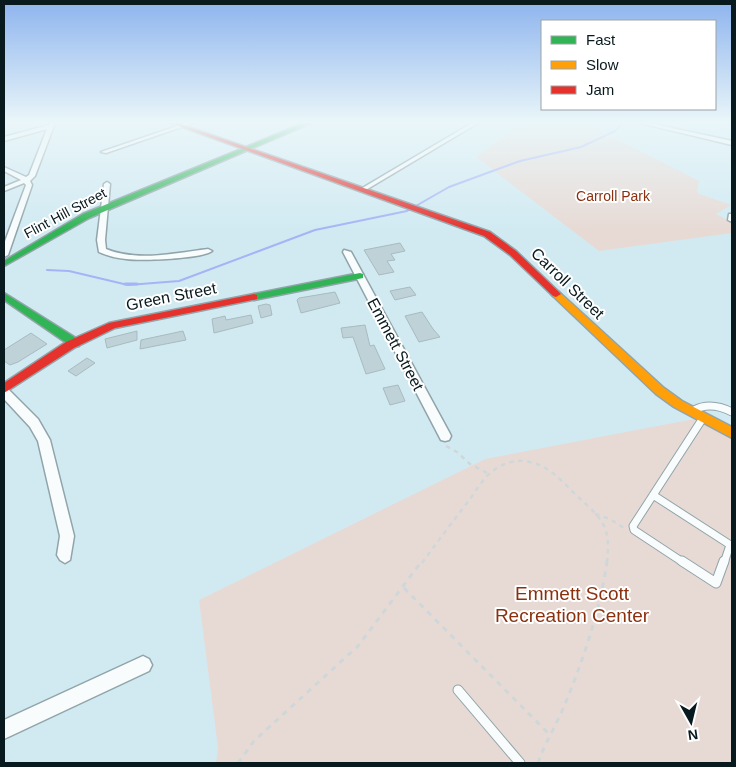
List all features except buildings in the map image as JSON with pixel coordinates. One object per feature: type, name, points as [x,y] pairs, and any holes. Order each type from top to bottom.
[{"type":"street","points":[[4,189],[32,176],[38,159]]},
{"type":"street","name":"Flint Hill Street","points":[[4,264],[74,223],[104,208],[222,159]]},
{"type":"street","name":"Carroll Street","points":[[273,159],[487,234],[503,245],[660,391],[692,412],[732,433]]},
{"type":"street","points":[[362,190],[415,159]]},
{"type":"street","points":[[4,169],[26,180],[29,184],[4,254]]},
{"type":"street","points":[[107,184],[101,247],[108,254],[146,256],[208,251]]},
{"type":"street","name":"Emmett Street","points":[[347,252],[444,439]]},
{"type":"street","name":"Green Street","points":[[4,391],[75,343],[101,329],[122,323],[360,276]]},
{"type":"street","points":[[4,296],[75,343]]},
{"type":"street","points":[[4,391],[34,423],[44,440],[67,536],[65,555]]},
{"type":"street","points":[[4,730],[143,665]]},
{"type":"lane","points":[[692,412],[698,407],[722,406],[732,412]]},
{"type":"lane","points":[[653,495],[731,545],[716,583],[634,530],[633,526],[653,495],[703,418]]},
{"type":"lane","points":[[458,690],[520,763]]},
{"type":"path","points":[[444,439],[446,446],[457,452],[470,464],[490,474]]},
{"type":"path","points":[[238,763],[254,741],[358,646],[490,474],[502,464],[524,460],[536,463],[549,470],[595,514],[607,528],[610,539],[602,589],[579,663],[562,711],[538,763]]},
{"type":"path","points":[[595,514],[610,519],[626,530],[634,530]]},
{"type":"path","points":[[404,587],[413,599],[550,735]]},
{"type":"green space","name":"Carroll Park","points":[[478,159],[655,159],[699,181],[697,193],[731,205],[716,214],[732,223],[732,233],[599,251]]},
{"type":"green space","name":"Emmett Scott Recreation Center","points":[[694,419],[732,439],[732,763],[216,763],[218,748],[199,600],[485,459]]},
{"type":"waterway","points":[[47,270],[69,271],[128,285],[179,281],[315,230],[407,211],[449,187],[530,159]]},
{"type":"waterway","points":[[125,284],[137,284]]},
{"type":"traffic: fast","points":[[4,264],[86,216],[223,159]]},
{"type":"traffic: fast","points":[[254,297],[360,276]]},
{"type":"traffic: fast","points":[[4,296],[75,343]]},
{"type":"traffic: slow","points":[[556,294],[660,391],[678,404],[732,433]]},
{"type":"traffic: jam","points":[[274,159],[487,234],[513,253],[556,294]]},
{"type":"traffic: jam","points":[[4,389],[70,345],[113,325],[254,297]]}]
